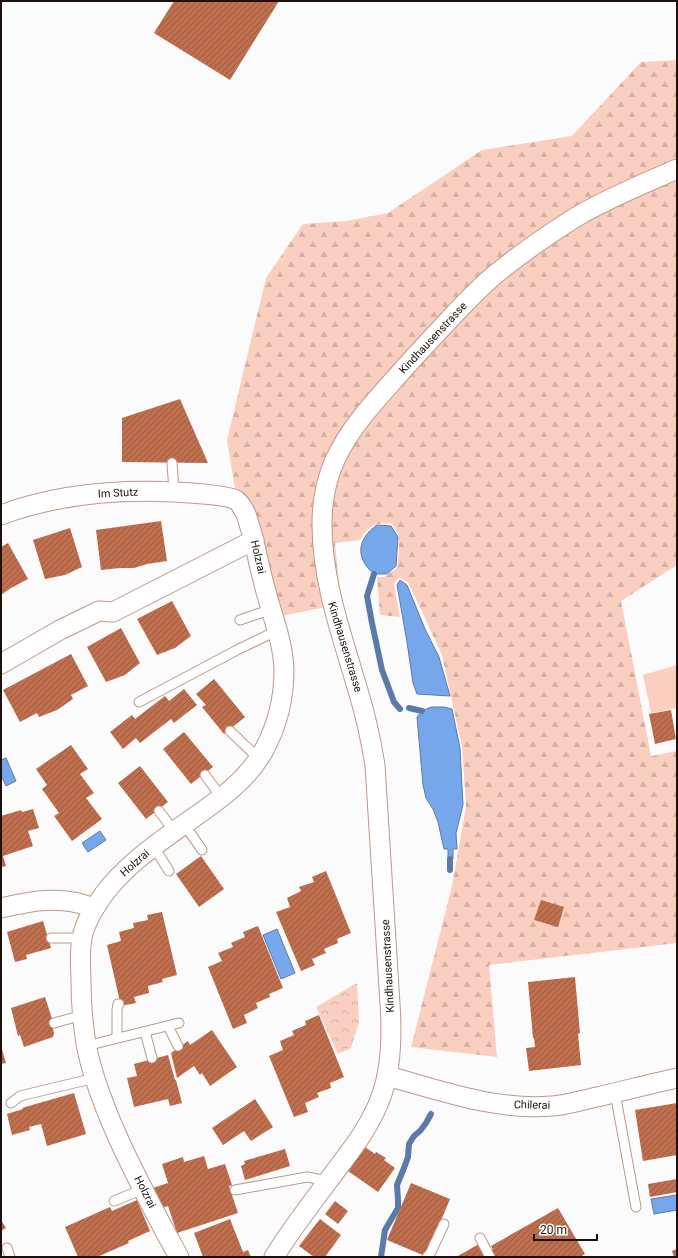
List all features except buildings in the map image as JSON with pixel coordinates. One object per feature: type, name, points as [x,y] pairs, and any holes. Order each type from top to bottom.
[{"type":"street","name":"Kindhausenstrasse","points":[[274,1257],[364,1133],[382,1094],[387,1076],[390,1051],[391,1022],[382,854],[375,766],[365,715],[335,614],[325,570],[322,524],[323,508],[329,476],[343,444],[356,425],[382,393],[465,303],[490,280],[516,258],[577,216],[602,202],[677,169]]},
{"type":"street","name":"Im Stutz","points":[[1,515],[18,509],[66,498],[120,492],[174,492],[227,497],[237,501]]},
{"type":"street","name":"Holzrai","points":[[179,1257],[114,1130],[99,1093],[86,1046],[80,954],[84,928],[94,908],[112,885],[131,865],[179,828],[222,798],[247,773],[263,751],[274,728],[282,698],[284,672],[282,647],[246,514],[237,501]]},
{"type":"street","points":[[1,664],[60,630],[99,611],[113,612],[254,540]]},
{"type":"street","points":[[1,908],[55,900],[74,902],[94,908]]},
{"type":"street","name":"Chilerai","points":[[387,1076],[471,1099],[534,1107],[553,1106],[677,1078]]},
{"type":"lane","points":[[172,463],[174,492]]},
{"type":"lane","points":[[240,620],[272,609]]},
{"type":"lane","points":[[140,702],[237,650],[268,635],[279,633]]},
{"type":"lane","points":[[230,731],[258,758]]},
{"type":"lane","points":[[205,775],[222,798]]},
{"type":"lane","points":[[159,811],[202,850]]},
{"type":"lane","points":[[154,847],[169,871]]},
{"type":"lane","points":[[52,938],[82,938]]},
{"type":"lane","points":[[117,1038],[116,1010],[119,1004]]},
{"type":"lane","points":[[54,1023],[83,1015]]},
{"type":"lane","points":[[86,1046],[179,1023]]},
{"type":"lane","points":[[168,1026],[178,1046]]},
{"type":"lane","points":[[145,1032],[152,1058]]},
{"type":"lane","points":[[11,1103],[20,1096],[95,1078]]},
{"type":"lane","points":[[615,1093],[636,1207]]},
{"type":"lane","points":[[235,1190],[307,1177],[328,1181]]},
{"type":"lane","points":[[114,1201],[143,1189]]},
{"type":"lane","points":[[427,1257],[430,1254],[444,1224]]},
{"type":"lane","points":[[480,1238],[490,1257]]},
{"type":"green space","points":[[677,60],[677,565],[621,601],[651,756],[677,751],[677,943],[489,965],[497,1057],[411,1047],[452,886],[466,806],[462,747],[442,655],[408,582],[399,578],[394,584],[400,617],[380,615],[377,577],[384,577],[397,568],[399,552],[399,535],[391,523],[372,526],[360,540],[335,543],[341,604],[281,616],[237,501],[227,440],[266,278],[303,224],[347,221],[388,213],[482,150],[572,136],[641,62]]},
{"type":"green space","points":[[677,665],[677,708],[651,713],[643,675]]},
{"type":"green space","points":[[357,983],[359,1023],[351,1048],[338,1054],[316,1007]]},
{"type":"water","points":[[377,525],[391,526],[398,537],[396,566],[387,574],[374,574],[368,568],[361,555],[362,542],[365,536]]},
{"type":"water","points":[[400,580],[407,585],[425,629],[439,657],[450,696],[417,694],[413,683],[397,585]]},
{"type":"water","points":[[431,707],[444,707],[452,709],[460,748],[463,805],[456,833],[457,849],[453,849],[453,859],[448,859],[448,849],[444,849],[438,822],[433,809],[426,798],[423,785],[417,717],[422,711]]},
{"type":"water","points":[[6,758],[16,781],[6,786],[1,775],[1,760]]},
{"type":"water","points":[[100,831],[106,840],[88,852],[82,843]]},
{"type":"water","points":[[277,929],[295,973],[281,979],[263,935]]},
{"type":"water","points":[[677,1195],[677,1210],[654,1214],[651,1199]]},
{"type":"waterway","points":[[374,574],[367,596],[372,623],[382,670],[394,702],[400,709]]},
{"type":"waterway","points":[[409,708],[422,711]]},
{"type":"waterway","points":[[450,859],[450,870]]},
{"type":"waterway","points":[[381,1257],[385,1230],[398,1208],[397,1185],[408,1157],[409,1144],[426,1123],[431,1114]]}]
